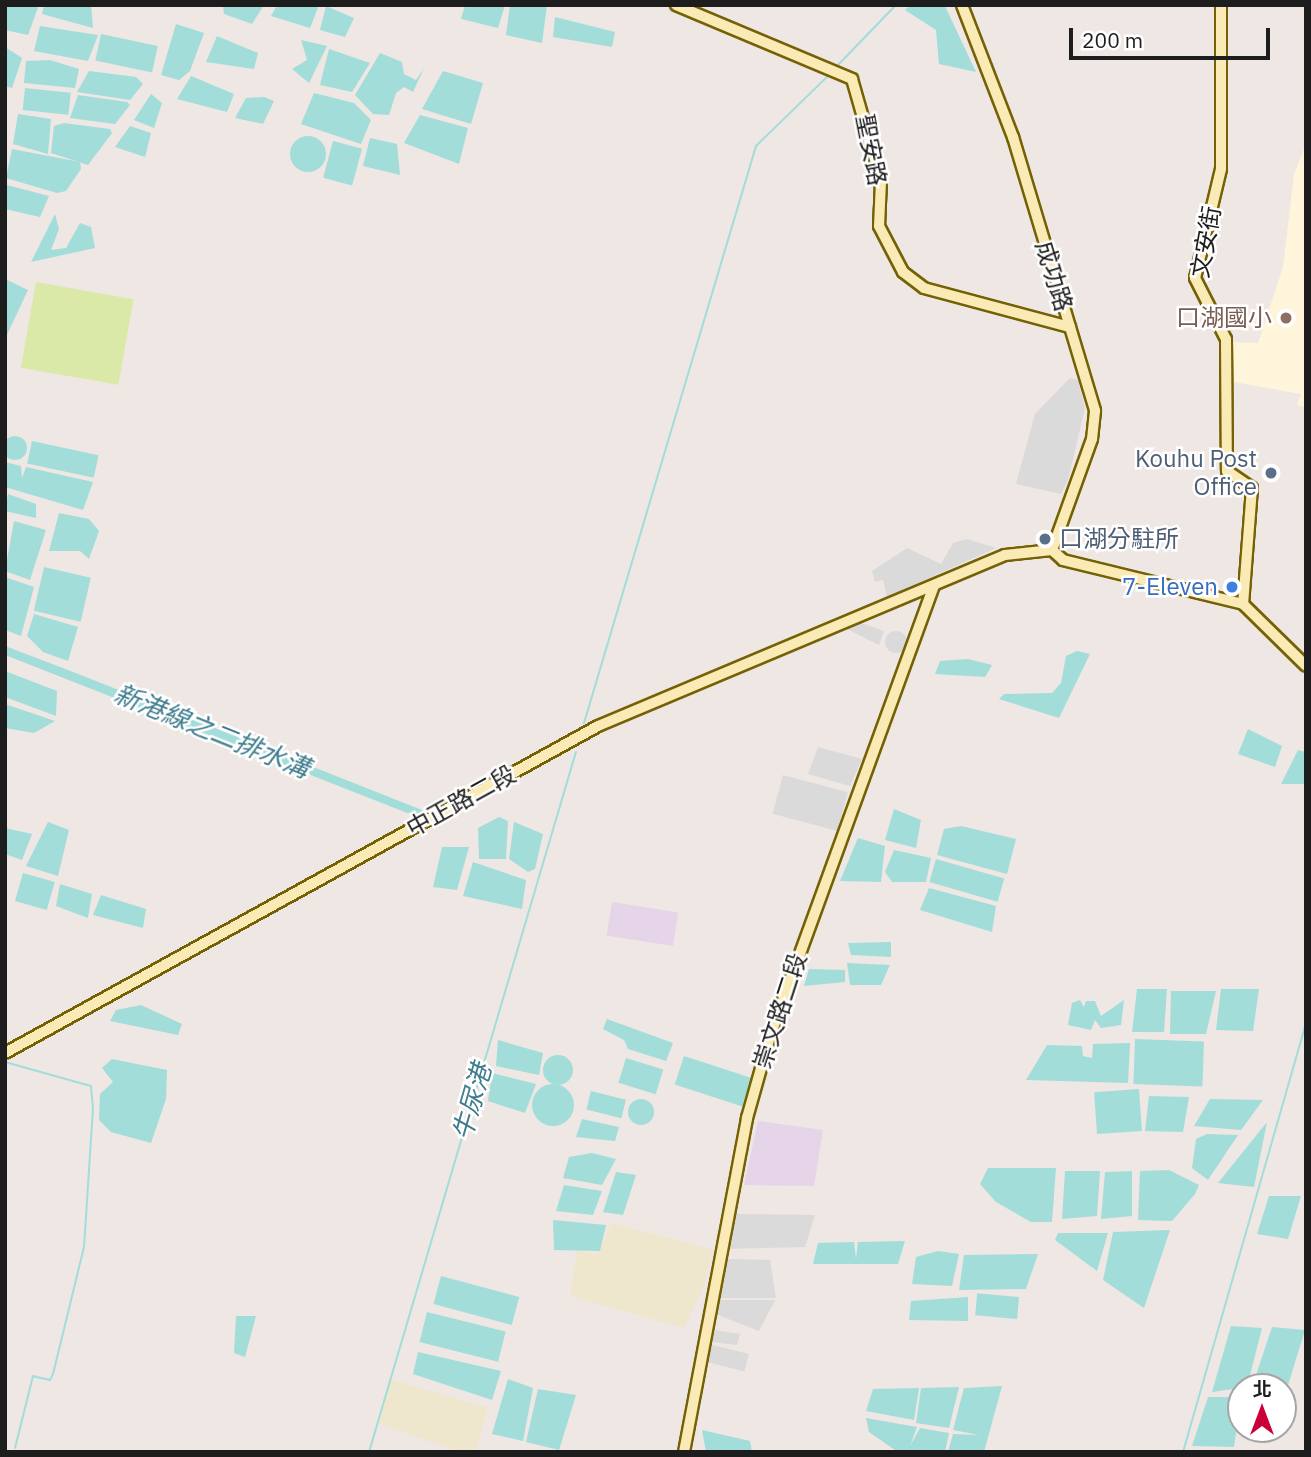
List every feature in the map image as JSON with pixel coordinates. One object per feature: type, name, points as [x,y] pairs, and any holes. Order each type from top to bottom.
[{"type":"street","name":"聖安路","points":[[676,5],[852,79],[881,181],[879,226],[903,272],[924,288],[1070,327]]},
{"type":"street","name":"成功路","points":[[962,5],[1013,137],[1070,327],[1095,422],[1052,550]]},
{"type":"street","name":"文安街","points":[[1222,5],[1221,169],[1195,278],[1226,339],[1227,471],[1252,488],[1252,516],[1243,604]]},
{"type":"street","name":"中正路二段","points":[[5,1053],[598,726],[1005,555],[1052,550]]},
{"type":"street","points":[[1052,550],[1063,560],[1243,604],[1306,666]]},
{"type":"street","name":"崇文路二段","points":[[684,1452],[747,1118],[769,1036],[934,586]]},
{"type":"shaded area","name":"口湖國小","points":[[1306,144],[1306,407],[1297,405],[1301,394],[1234,382],[1231,342],[1258,343],[1283,267],[1294,174]]},
{"type":"shaded area","points":[[1070,378],[1078,380],[1085,408],[1068,480],[1061,494],[1016,484],[1035,414]]},
{"type":"shaded area","points":[[967,539],[996,548],[887,597],[883,580],[875,582],[872,571],[907,548],[941,564],[953,543]]},
{"type":"shaded area","points":[[858,622],[884,631],[879,645],[845,628]]},
{"type":"shaded area","points":[[896,631],[904,634],[907,642],[904,650],[896,653],[888,650],[885,642],[888,634]]},
{"type":"shaded area","points":[[818,747],[862,759],[850,786],[808,774]]},
{"type":"shaded area","points":[[783,775],[848,792],[837,831],[773,814]]},
{"type":"shaded area","points":[[612,902],[678,912],[673,946],[607,936]]},
{"type":"shaded area","points":[[758,1121],[823,1130],[814,1186],[744,1185]]},
{"type":"shaded area","points":[[735,1214],[815,1215],[805,1247],[726,1249]]},
{"type":"shaded area","points":[[611,1223],[713,1249],[705,1284],[684,1328],[570,1296],[577,1250],[597,1255]]},
{"type":"shaded area","points":[[728,1259],[770,1260],[776,1298],[714,1298]]},
{"type":"shaded area","points":[[714,1300],[775,1300],[759,1331],[713,1313]]},
{"type":"shaded area","points":[[715,1330],[740,1334],[737,1345],[711,1342]]},
{"type":"shaded area","points":[[709,1344],[749,1354],[744,1371],[705,1361]]},
{"type":"shaded area","points":[[390,1379],[488,1408],[476,1452],[458,1452],[378,1423]]},
{"type":"green space","points":[[36,282],[133,299],[118,385],[21,368]]},
{"type":"water","points":[[5,5],[39,5],[28,35],[5,30]]},
{"type":"water","points":[[44,5],[91,5],[93,28],[42,14]]},
{"type":"water","points":[[223,5],[264,5],[252,24],[224,14]]},
{"type":"water","points":[[277,5],[319,5],[310,28],[271,16]]},
{"type":"water","points":[[465,5],[505,5],[498,28],[461,19]]},
{"type":"water","points":[[510,5],[547,5],[542,43],[506,35]]},
{"type":"water","points":[[910,5],[945,6],[976,72],[939,64],[936,30],[905,10]]},
{"type":"water","points":[[326,6],[354,18],[345,37],[320,30]]},
{"type":"water","points":[[555,17],[615,32],[612,47],[553,37]]},
{"type":"water","points":[[176,24],[204,33],[190,71],[179,80],[161,75]]},
{"type":"water","points":[[40,26],[98,35],[88,61],[34,51]]},
{"type":"water","points":[[101,34],[158,46],[152,72],[95,60]]},
{"type":"water","points":[[217,36],[258,53],[254,69],[206,62]]},
{"type":"water","points":[[301,40],[327,46],[309,83],[292,69],[307,60]]},
{"type":"water","points":[[5,47],[22,58],[12,88],[5,86]]},
{"type":"water","points":[[329,49],[370,63],[352,92],[320,85]]},
{"type":"water","points":[[380,53],[402,62],[404,74],[416,80],[424,68],[413,92],[404,87],[396,93],[389,115],[373,114],[355,95]]},
{"type":"water","points":[[50,60],[79,69],[75,88],[24,83],[26,61]]},
{"type":"water","points":[[89,71],[136,77],[143,84],[130,100],[77,92]]},
{"type":"water","points":[[443,71],[483,83],[471,124],[422,109]]},
{"type":"water","points":[[191,76],[234,94],[227,112],[177,99]]},
{"type":"water","points":[[25,88],[71,93],[68,115],[23,110]]},
{"type":"water","points":[[314,93],[354,103],[371,120],[361,144],[301,124]]},
{"type":"water","points":[[151,94],[162,103],[154,128],[134,120]]},
{"type":"water","points":[[78,95],[127,102],[130,105],[115,124],[70,118]]},
{"type":"water","points":[[264,97],[274,101],[263,124],[235,118],[246,98]]},
{"type":"water","points":[[18,114],[51,119],[48,154],[13,144]]},
{"type":"water","points":[[420,115],[468,128],[459,164],[404,143]]},
{"type":"water","points":[[64,123],[110,129],[112,133],[88,165],[51,153],[54,126]]},
{"type":"water","points":[[130,126],[151,133],[145,157],[115,147]]},
{"type":"water","points":[[308,136],[321,141],[326,154],[321,167],[308,172],[295,167],[290,154],[295,141]]},
{"type":"water","points":[[370,138],[397,144],[400,175],[363,166]]},
{"type":"water","points":[[333,141],[362,149],[352,185],[323,178]]},
{"type":"water","points":[[12,149],[80,162],[81,169],[66,191],[57,193],[6,178]]},
{"type":"water","points":[[7,185],[49,196],[40,217],[5,209]]},
{"type":"water","points":[[55,214],[59,229],[51,250],[66,248],[80,223],[91,227],[95,248],[31,262]]},
{"type":"water","points":[[5,279],[28,290],[5,339]]},
{"type":"water","points":[[15,436],[24,439],[27,448],[24,457],[15,460],[6,457],[3,448],[6,439]]},
{"type":"water","points":[[32,441],[99,455],[94,478],[27,463]]},
{"type":"water","points":[[5,462],[21,466],[22,478],[26,467],[93,482],[83,510],[5,487]]},
{"type":"water","points":[[8,494],[36,504],[36,518],[5,511]]},
{"type":"water","points":[[59,513],[89,519],[99,531],[89,559],[80,551],[49,551]]},
{"type":"water","points":[[14,521],[46,530],[30,580],[5,571]]},
{"type":"water","points":[[44,567],[91,578],[81,622],[34,611]]},
{"type":"water","points":[[5,577],[34,587],[21,636],[5,630]]},
{"type":"water","points":[[34,614],[78,627],[68,661],[43,652],[27,636]]},
{"type":"water","name":"新港線之二排水溝","points":[[5,646],[427,812],[415,816],[5,655]]},
{"type":"water","points":[[1077,651],[1090,654],[1059,718],[999,699],[1004,694],[1052,693],[1061,683],[1066,656]]},
{"type":"water","points":[[968,659],[992,665],[985,677],[935,674],[940,661]]},
{"type":"water","points":[[5,671],[57,691],[56,716],[5,697]]},
{"type":"water","points":[[5,704],[55,721],[34,733],[5,728]]},
{"type":"water","points":[[1248,729],[1282,746],[1275,767],[1238,754]]},
{"type":"water","points":[[1298,750],[1306,752],[1306,784],[1281,784]]},
{"type":"water","points":[[894,809],[921,820],[916,848],[885,840]]},
{"type":"water","points":[[499,817],[508,821],[506,859],[479,859],[478,828]]},
{"type":"water","points":[[48,822],[69,830],[58,876],[26,866]]},
{"type":"water","points":[[514,822],[543,834],[535,869],[528,872],[509,859]]},
{"type":"water","points":[[961,826],[1016,839],[1007,874],[937,855],[944,829]]},
{"type":"water","points":[[5,828],[32,834],[22,860],[5,854]]},
{"type":"water","points":[[858,838],[885,846],[881,882],[840,881]]},
{"type":"water","points":[[442,847],[469,847],[457,890],[433,887]]},
{"type":"water","points":[[894,850],[931,858],[926,882],[892,882],[885,872]]},
{"type":"water","points":[[936,859],[1004,879],[998,902],[929,882]]},
{"type":"water","points":[[473,862],[526,880],[522,909],[463,896]]},
{"type":"water","points":[[23,873],[55,882],[47,910],[15,901]]},
{"type":"water","points":[[60,884],[92,894],[88,918],[56,906]]},
{"type":"water","points":[[929,888],[996,906],[992,932],[920,910]]},
{"type":"water","points":[[101,895],[146,909],[143,928],[93,915]]},
{"type":"water","points":[[891,942],[891,957],[851,955],[848,943]]},
{"type":"water","points":[[847,963],[890,965],[881,985],[850,985]]},
{"type":"water","points":[[809,969],[845,970],[845,982],[804,986]]},
{"type":"water","points":[[1137,989],[1167,989],[1164,1032],[1132,1032]]},
{"type":"water","points":[[1221,989],[1259,989],[1253,1031],[1216,1030]]},
{"type":"water","points":[[1171,991],[1216,991],[1206,1034],[1170,1034]]},
{"type":"water","points":[[1080,1000],[1084,1007],[1086,1001],[1095,1001],[1101,1016],[1124,1000],[1121,1025],[1101,1028],[1095,1020],[1091,1030],[1068,1025],[1072,1003]]},
{"type":"water","points":[[141,1005],[182,1024],[178,1035],[110,1021],[116,1010]]},
{"type":"water","points":[[607,1019],[673,1043],[666,1061],[628,1049],[624,1040],[603,1029]]},
{"type":"water","points":[[1135,1039],[1204,1041],[1202,1086],[1133,1084]]},
{"type":"water","points":[[498,1040],[543,1053],[539,1075],[496,1066]]},
{"type":"water","points":[[1130,1043],[1128,1083],[1026,1080],[1047,1045],[1082,1046],[1083,1056],[1092,1058],[1093,1044]]},
{"type":"water","points":[[558,1055],[564,1056],[572,1064],[572,1076],[564,1084],[558,1085],[552,1084],[544,1076],[543,1070],[544,1064],[552,1056]]},
{"type":"water","points":[[684,1056],[752,1078],[742,1106],[675,1085]]},
{"type":"water","points":[[626,1058],[663,1069],[656,1094],[618,1083]]},
{"type":"water","points":[[112,1059],[167,1070],[166,1099],[151,1143],[111,1132],[99,1120],[100,1094],[113,1082],[102,1068]]},
{"type":"water","points":[[492,1073],[536,1084],[525,1113],[488,1101]]},
{"type":"water","points":[[553,1084],[568,1090],[574,1105],[568,1120],[553,1126],[538,1120],[532,1105],[538,1090]]},
{"type":"water","points":[[1139,1089],[1142,1131],[1097,1134],[1094,1092]]},
{"type":"water","points":[[591,1091],[626,1100],[621,1118],[586,1109]]},
{"type":"water","points":[[1149,1096],[1189,1097],[1183,1132],[1145,1131]]},
{"type":"water","points":[[641,1099],[650,1103],[654,1112],[650,1121],[641,1125],[632,1121],[628,1112],[632,1103]]},
{"type":"water","points":[[1210,1099],[1263,1100],[1241,1130],[1194,1126]]},
{"type":"water","points":[[582,1119],[619,1127],[615,1141],[576,1137]]},
{"type":"water","points":[[1267,1122],[1254,1187],[1218,1183]]},
{"type":"water","points":[[1207,1134],[1238,1135],[1208,1180],[1192,1168],[1196,1139]]},
{"type":"water","points":[[592,1153],[616,1159],[602,1185],[563,1178],[569,1157]]},
{"type":"water","points":[[988,1168],[1056,1168],[1052,1222],[1031,1222],[996,1202],[980,1184]]},
{"type":"water","points":[[1169,1170],[1199,1185],[1195,1194],[1172,1221],[1138,1220],[1140,1171]]},
{"type":"water","points":[[1065,1171],[1100,1171],[1097,1216],[1062,1219]]},
{"type":"water","points":[[1132,1171],[1132,1216],[1101,1219],[1105,1172]]},
{"type":"water","points":[[616,1172],[636,1175],[623,1215],[603,1212]]},
{"type":"water","points":[[564,1185],[602,1191],[593,1215],[556,1211]]},
{"type":"water","points":[[1269,1196],[1301,1196],[1288,1239],[1257,1234]]},
{"type":"water","points":[[553,1220],[606,1225],[600,1251],[554,1250]]},
{"type":"water","points":[[1170,1230],[1144,1308],[1103,1280],[1113,1232]]},
{"type":"water","points":[[1058,1233],[1108,1233],[1097,1271],[1055,1240]]},
{"type":"water","points":[[905,1241],[898,1264],[813,1264],[818,1243],[854,1242],[856,1259],[858,1242]]},
{"type":"water","points":[[938,1251],[959,1254],[952,1286],[912,1284],[916,1257]]},
{"type":"water","points":[[1038,1254],[1026,1289],[959,1290],[964,1255]]},
{"type":"water","points":[[441,1276],[519,1297],[512,1325],[433,1304]]},
{"type":"water","points":[[977,1293],[1019,1297],[1017,1319],[975,1315]]},
{"type":"water","points":[[968,1297],[968,1321],[909,1320],[911,1301]]},
{"type":"water","points":[[427,1312],[506,1332],[498,1362],[420,1342]]},
{"type":"water","points":[[236,1316],[256,1316],[245,1357],[234,1353]]},
{"type":"water","points":[[1231,1326],[1262,1328],[1251,1373],[1227,1373],[1227,1390],[1212,1392]]},
{"type":"water","points":[[1272,1327],[1305,1330],[1292,1373],[1257,1373]]},
{"type":"water","points":[[418,1352],[501,1371],[492,1400],[413,1374]]},
{"type":"water","points":[[508,1379],[533,1388],[523,1441],[492,1434]]},
{"type":"water","points":[[1002,1386],[984,1452],[948,1452],[953,1434],[979,1435],[953,1430],[964,1388]]},
{"type":"water","points":[[959,1387],[949,1428],[916,1423],[921,1388]]},
{"type":"water","points":[[919,1388],[914,1420],[866,1411],[873,1389]]},
{"type":"water","points":[[538,1389],[576,1395],[559,1450],[526,1442]]},
{"type":"water","points":[[1208,1397],[1227,1397],[1227,1443],[1235,1443],[1234,1447],[1192,1446]]},
{"type":"water","points":[[866,1418],[917,1427],[910,1446],[920,1428],[949,1433],[945,1452],[898,1452],[869,1432]]},
{"type":"water","points":[[702,1430],[750,1441],[752,1452],[706,1452]]},
{"type":"waterway","points":[[838,65],[896,5]]},
{"type":"waterway","points":[[584,723],[756,146],[829,75]]},
{"type":"waterway","name":"牛尿港","points":[[369,1452],[576,752]]},
{"type":"waterway","points":[[1183,1452],[1306,1023]]},
{"type":"waterway","points":[[5,1062],[91,1086],[93,1108],[84,1247],[53,1374],[50,1380],[33,1376],[15,1448]]},
{"type":"place","name":"口湖國小","points":[[1286,318]]},
{"type":"place","name":"Kouhu Post Office","points":[[1271,473]]},
{"type":"place","name":"口湖分駐所","points":[[1045,539]]},
{"type":"place","name":"7-Eleven","points":[[1232,587]]}]
